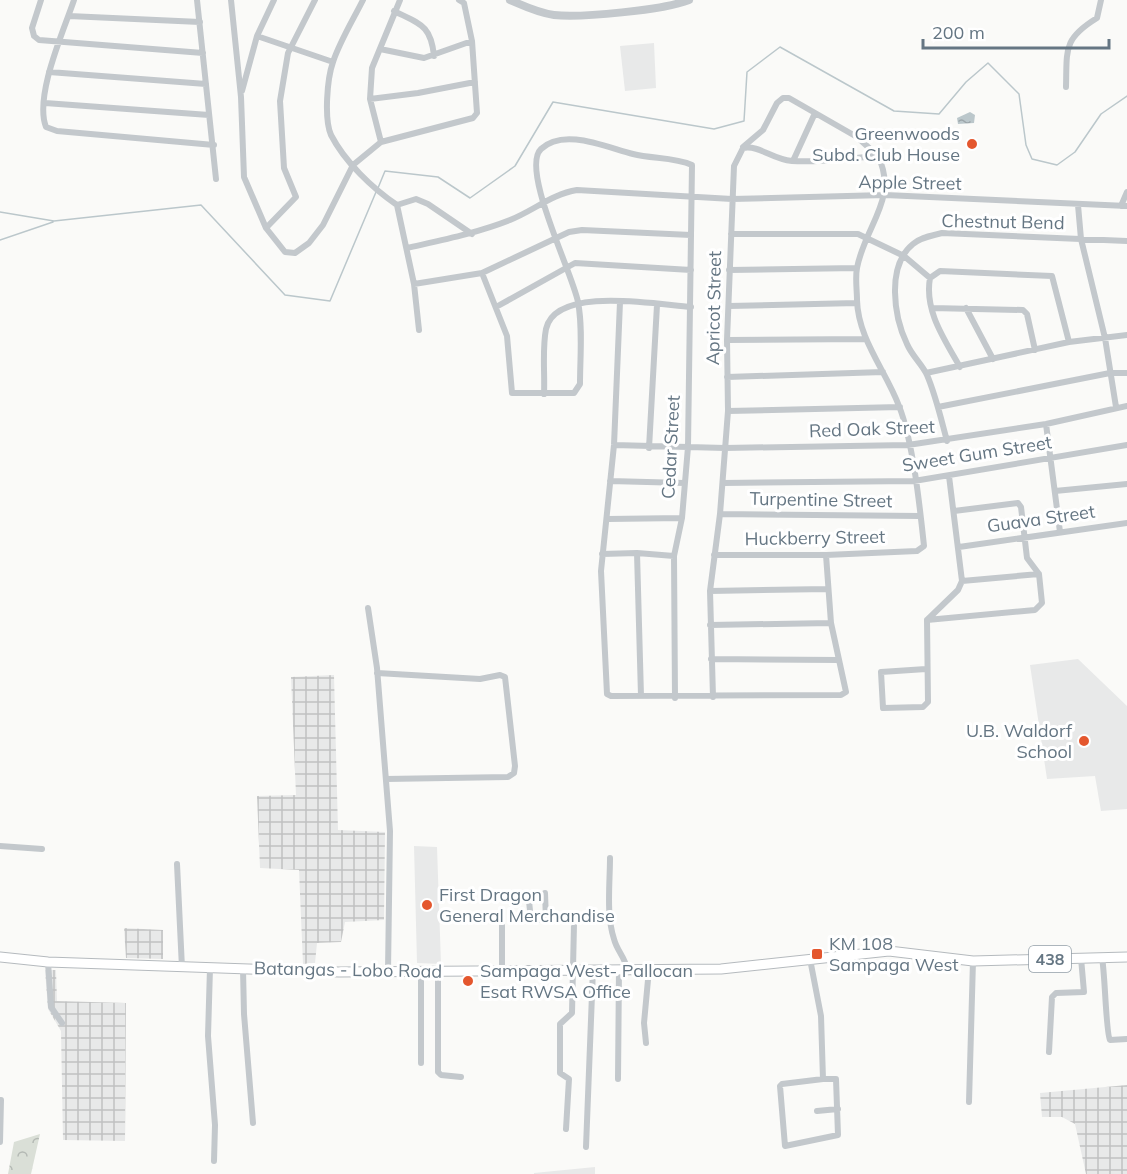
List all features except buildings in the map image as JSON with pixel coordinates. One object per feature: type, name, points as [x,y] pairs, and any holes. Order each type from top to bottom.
[{"type":"main road","name":"Batangas - Lobo Road","points":[[0,957],[48,962],[182,968],[421,972],[721,969],[889,951],[974,961],[1127,957]]},
{"type":"street","points":[[41,0],[32,34],[39,40],[57,44],[203,53]]},
{"type":"street","points":[[74,0],[49,72],[44,123],[50,129],[213,145]]},
{"type":"street","points":[[197,0],[216,179]]},
{"type":"street","points":[[231,0],[241,97],[244,177],[266,228],[285,252],[295,253],[309,243],[323,225],[352,165],[381,142],[473,118],[477,113],[472,41],[464,3],[459,0]]},
{"type":"street","points":[[241,97],[257,36],[274,0]]},
{"type":"street","points":[[266,228],[296,197],[284,168],[280,134],[280,101],[286,58],[315,0]]},
{"type":"street","points":[[363,0],[333,62],[327,90],[330,133],[352,165],[383,196],[397,205],[414,284],[419,330]]},
{"type":"street","points":[[381,142],[370,99],[372,68],[400,0]]},
{"type":"street","points":[[510,0],[552,15],[574,16],[662,7],[689,0]]},
{"type":"street","points":[[1066,87],[1070,41],[1076,32],[1097,18],[1101,0]]},
{"type":"street","points":[[394,11],[422,25],[432,37],[434,56]]},
{"type":"street","points":[[69,16],[200,22]]},
{"type":"street","points":[[257,36],[333,62]]},
{"type":"street","points":[[380,49],[411,56],[434,56],[472,41]]},
{"type":"street","points":[[49,72],[207,84]]},
{"type":"street","points":[[370,99],[475,82]]},
{"type":"street","points":[[742,148],[763,130],[777,103],[783,98],[789,98],[857,137],[878,156],[886,180],[885,195],[866,238],[857,268],[857,303],[866,339],[900,407],[920,516]]},
{"type":"street","points":[[45,103],[209,115]]},
{"type":"street","points":[[793,161],[815,113]]},
{"type":"street","name":"Cedar Street","points":[[544,203],[537,177],[537,157],[541,150],[552,143],[570,140],[595,141],[631,153],[692,165],[688,447],[682,518],[674,556],[675,698]]},
{"type":"street","points":[[742,148],[752,147],[773,158],[793,161],[878,156]]},
{"type":"street","name":"Apricot Street","points":[[713,698],[710,591],[720,514],[728,411],[727,340],[734,166],[742,148]]},
{"type":"street","name":"Apple Street","points":[[407,248],[472,234],[512,219],[555,196],[577,190],[732,199],[885,195],[1124,206]]},
{"type":"street","points":[[1124,206],[1127,192]]},
{"type":"street","points":[[397,205],[416,199],[428,204],[472,234]]},
{"type":"street","points":[[482,273],[507,336],[510,390],[516,395],[574,393],[580,384],[578,302],[544,203]]},
{"type":"street","points":[[1078,205],[1082,239],[1105,338],[1116,407]]},
{"type":"street","points":[[414,284],[482,273],[556,238],[582,230],[691,235]]},
{"type":"street","name":"Chestnut Bend","points":[[904,256],[911,245],[923,237],[942,233],[1127,241]]},
{"type":"street","points":[[731,234],[858,234],[904,256],[930,278],[932,308],[941,333],[960,367]]},
{"type":"street","points":[[904,256],[896,276],[895,295],[902,333],[926,373],[938,407],[946,441]]},
{"type":"street","points":[[496,307],[575,263],[691,270]]},
{"type":"street","points":[[729,270],[857,268]]},
{"type":"street","points":[[930,278],[940,271],[1050,275],[1055,282],[1069,342]]},
{"type":"street","points":[[544,394],[546,329],[551,319],[578,302],[620,302],[691,308]]},
{"type":"street","points":[[620,302],[614,445],[608,519],[602,554],[607,694],[713,698],[840,695],[846,692],[847,686],[831,623],[826,555]]},
{"type":"street","points":[[729,306],[857,303]]},
{"type":"street","points":[[649,448],[657,304]]},
{"type":"street","points":[[932,308],[1023,310],[1027,314],[1035,350]]},
{"type":"street","points":[[966,308],[993,359]]},
{"type":"street","points":[[926,373],[1069,342],[1127,335]]},
{"type":"street","points":[[727,340],[866,339]]},
{"type":"street","points":[[728,377],[883,372]]},
{"type":"street","points":[[938,407],[1110,373],[1127,373]]},
{"type":"street","name":"Red Oak Street","points":[[614,445],[649,448],[908,445],[1046,424],[1127,406]]},
{"type":"street","points":[[728,411],[900,407]]},
{"type":"street","points":[[1046,424],[1060,532]]},
{"type":"street","name":"Sweet Gum Street","points":[[723,483],[914,482],[1127,445]]},
{"type":"street","points":[[926,669],[881,672],[883,708],[926,706],[927,620],[958,590],[962,581],[949,476]]},
{"type":"street","points":[[610,482],[684,483]]},
{"type":"street","points":[[1055,491],[1127,484]]},
{"type":"street","points":[[927,620],[1035,610],[1042,603],[1039,574],[1027,558],[1021,507],[1018,503],[954,511]]},
{"type":"street","name":"Turpentine Street","points":[[720,514],[920,516]]},
{"type":"street","name":"Huckberry Street","points":[[714,555],[826,555],[917,551],[924,546],[920,516]]},
{"type":"street","points":[[608,519],[682,518]]},
{"type":"street","name":"Guava Street","points":[[959,547],[1127,523]]},
{"type":"street","points":[[602,554],[637,553],[674,556]]},
{"type":"street","points":[[637,553],[641,696]]},
{"type":"street","points":[[962,581],[1039,574]]},
{"type":"street","points":[[710,591],[828,589]]},
{"type":"street","points":[[368,608],[377,673],[386,779],[390,895],[388,971]]},
{"type":"street","points":[[710,625],[831,623]]},
{"type":"street","points":[[711,659],[839,660]]},
{"type":"street","points":[[377,673],[480,679],[500,675],[505,677],[515,766],[514,773],[508,777],[386,779]]},
{"type":"street","points":[[0,846],[42,849]]},
{"type":"street","points":[[610,858],[612,930],[617,948],[625,957],[618,1079]]},
{"type":"street","points":[[177,864],[182,968]]},
{"type":"street","points":[[545,893],[546,920]]},
{"type":"street","points":[[529,901],[531,920],[573,920],[572,1013],[560,1024],[560,1073],[569,1079],[566,1129]]},
{"type":"street","points":[[502,925],[502,970]]},
{"type":"street","points":[[1049,1052],[1052,997],[1056,993],[1084,992],[1081,958]]},
{"type":"street","points":[[1102,958],[1107,998],[1106,1035],[1110,1040],[1127,1039]]},
{"type":"street","points":[[810,959],[821,1016],[823,1079]]},
{"type":"street","points":[[969,1102],[974,961]]},
{"type":"street","points":[[48,962],[51,1007],[62,1023]]},
{"type":"street","points":[[210,968],[208,1036],[215,1125],[214,1161]]},
{"type":"street","points":[[243,969],[244,1014],[253,1123]]},
{"type":"street","points":[[586,1147],[593,969]]},
{"type":"street","points":[[646,1043],[644,1023],[649,969]]},
{"type":"street","points":[[438,971],[438,1072],[441,1075],[461,1077]]},
{"type":"street","points":[[421,972],[421,1063]]},
{"type":"street","points":[[823,1079],[836,1079],[838,1135],[785,1146],[780,1086],[823,1079]]},
{"type":"street","points":[[0,1142],[1,1100]]},
{"type":"street","points":[[817,1111],[838,1109]]},
{"type":"shaded area","points":[[654,43],[656,88],[625,91],[620,46]]},
{"type":"shaded area","name":"U.B. Waldorf School","points":[[1078,659],[1127,706],[1127,809],[1101,811],[1095,776],[1047,779],[1030,665]]},
{"type":"shaded area","points":[[334,675],[338,830],[385,832],[384,920],[345,922],[341,942],[317,943],[315,963],[303,964],[299,870],[260,868],[257,796],[296,795],[291,677]]},
{"type":"shaded area","name":"First Dragon General Merchandise","points":[[414,846],[437,847],[441,964],[417,963]]},
{"type":"shaded area","points":[[124,928],[163,930],[163,959],[126,958]]},
{"type":"shaded area","points":[[45,970],[56,970],[57,1001],[126,1003],[125,1141],[63,1140],[61,1031],[48,1009]]},
{"type":"shaded area","points":[[1127,1085],[1127,1174],[1086,1174],[1075,1124],[1062,1117],[1042,1117],[1040,1093]]},
{"type":"shaded area","points":[[595,1167],[595,1174],[534,1174],[534,1173]]},
{"type":"green space","points":[[40,1134],[31,1174],[8,1174],[14,1142]]},
{"type":"water","points":[[970,112],[975,115],[974,123],[958,124],[957,118]]},
{"type":"waterway","points":[[378,188],[385,171],[438,177],[470,198],[515,166],[553,102],[714,129],[744,121],[747,72],[780,47],[894,111],[939,114],[966,82],[988,63],[1019,94],[1026,145],[1032,159],[1057,165],[1075,152],[1101,114],[1127,96]]},
{"type":"waterway","points":[[0,212],[54,221],[201,205],[285,295],[330,301],[376,192]]},
{"type":"waterway","points":[[0,240],[53,222]]},
{"type":"place","name":"Greenwoods Subd. Club House","points":[[972,144]]},
{"type":"place","name":"U.B. Waldorf School","points":[[1084,741]]},
{"type":"place","name":"First Dragon General Merchandise","points":[[427,905]]},
{"type":"place","name":"KM 108 Sampaga West","points":[[817,954]]},
{"type":"place","name":"Sampaga West- Pallocan Esat RWSA Office","points":[[468,981]]}]
